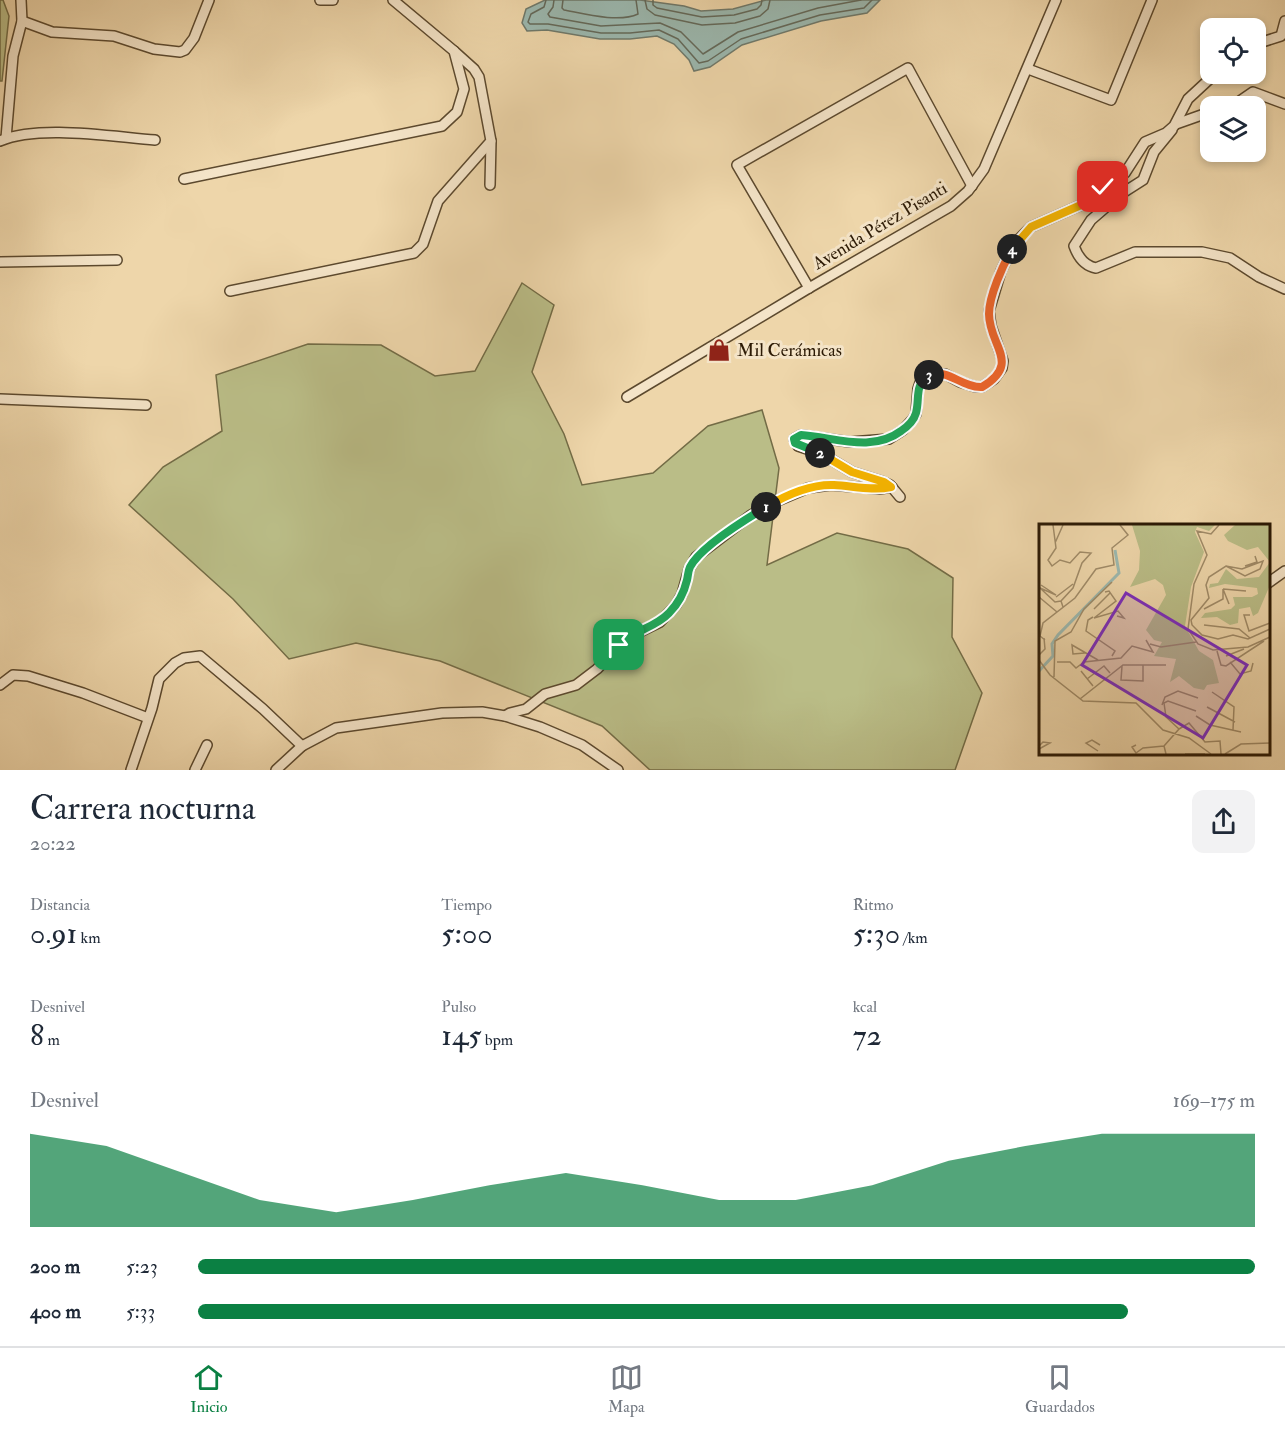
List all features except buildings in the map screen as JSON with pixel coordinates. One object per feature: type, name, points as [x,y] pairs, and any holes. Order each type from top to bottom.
[{"type":"street","points":[[21,0],[22,21],[13,56],[3,139],[50,132],[155,140]]},
{"type":"street","points":[[22,21],[52,32],[114,36],[154,49],[180,52],[185,50],[194,38],[209,0]]},
{"type":"street","points":[[320,0],[333,0]]},
{"type":"street","points":[[393,0],[474,69],[479,77],[491,141],[490,185]]},
{"type":"street","name":"Avenida Pérez Pisanti","points":[[627,397],[951,206],[972,186],[984,169],[1056,0]]},
{"type":"street","points":[[1028,69],[1111,100],[1152,0]]},
{"type":"street","points":[[1266,41],[1281,36],[1285,21]]},
{"type":"street","points":[[184,179],[442,126],[457,112],[464,89],[453,51]]},
{"type":"street","points":[[809,288],[737,165],[908,68],[972,186]]},
{"type":"street","points":[[1204,84],[1188,99],[1175,125],[1156,148],[1143,180],[1121,194],[1084,228],[1074,246],[1087,264],[1096,268],[1135,252],[1202,252],[1230,258],[1259,277],[1285,289]]},
{"type":"street","points":[[1247,96],[1253,92],[1264,96]]},
{"type":"street","points":[[1266,97],[1285,104]]},
{"type":"street","points":[[900,497],[884,482],[852,472],[822,454],[798,446],[794,439],[801,435],[850,442],[889,439],[903,430],[913,419],[916,414],[920,383],[931,374],[945,374],[976,387],[982,387],[994,379],[1002,368],[1003,361],[991,326],[989,311],[1001,271],[1014,244],[1031,227],[1081,205],[1125,173],[1145,142],[1166,133],[1175,125],[1200,116]]},
{"type":"street","points":[[230,291],[414,254],[423,244],[438,201],[491,141]]},
{"type":"street","points":[[0,262],[117,260]]},
{"type":"street","points":[[0,399],[146,405]]},
{"type":"street","points":[[505,716],[526,709],[545,694],[576,685],[597,669],[627,638],[660,622],[676,605],[682,594],[688,569],[696,557],[751,515],[808,488],[831,485],[879,489],[891,487]]},
{"type":"street","points":[[1270,582],[1285,571]]},
{"type":"street","points":[[131,770],[159,678],[184,658],[200,656],[303,746]]},
{"type":"street","points":[[0,684],[13,675],[28,676],[83,693],[148,718]]},
{"type":"street","points":[[276,770],[303,746],[336,728],[442,713],[483,712],[540,727],[582,745],[618,770]]},
{"type":"street","points":[[195,770],[207,745]]},
{"type":"green space","points":[[0,0],[3,0],[9,16],[2,81],[0,81]]},
{"type":"green space","points":[[522,283],[554,305],[532,372],[564,434],[582,485],[653,473],[708,426],[762,410],[779,468],[767,565],[837,533],[908,549],[953,578],[952,637],[982,693],[955,770],[650,770],[602,726],[440,661],[356,643],[289,659],[233,599],[129,505],[163,467],[222,431],[216,375],[308,344],[381,345],[435,376],[475,371]]},
{"type":"water","points":[[545,0],[640,0],[684,6],[701,11],[733,9],[766,0],[880,0],[867,13],[821,21],[742,45],[710,67],[694,71],[689,60],[674,44],[657,36],[600,39],[547,30],[527,31],[522,23],[526,9]]},
{"type":"place","name":"Mil Cerámicas","points":[[719,350]]},
{"type":"route","points":[[619,645],[635,633],[660,622],[676,605],[687,581],[688,569],[696,557],[751,515],[808,488],[831,485],[879,489],[891,487],[884,482],[852,472],[822,454],[798,446],[794,439],[797,435],[860,443],[889,439],[903,430],[913,419],[916,414],[920,383],[931,374],[945,374],[968,386],[976,387],[982,387],[994,379],[1002,368],[1003,361],[991,326],[989,311],[1001,271],[1014,244],[1031,227],[1081,205],[1103,187]]}]
